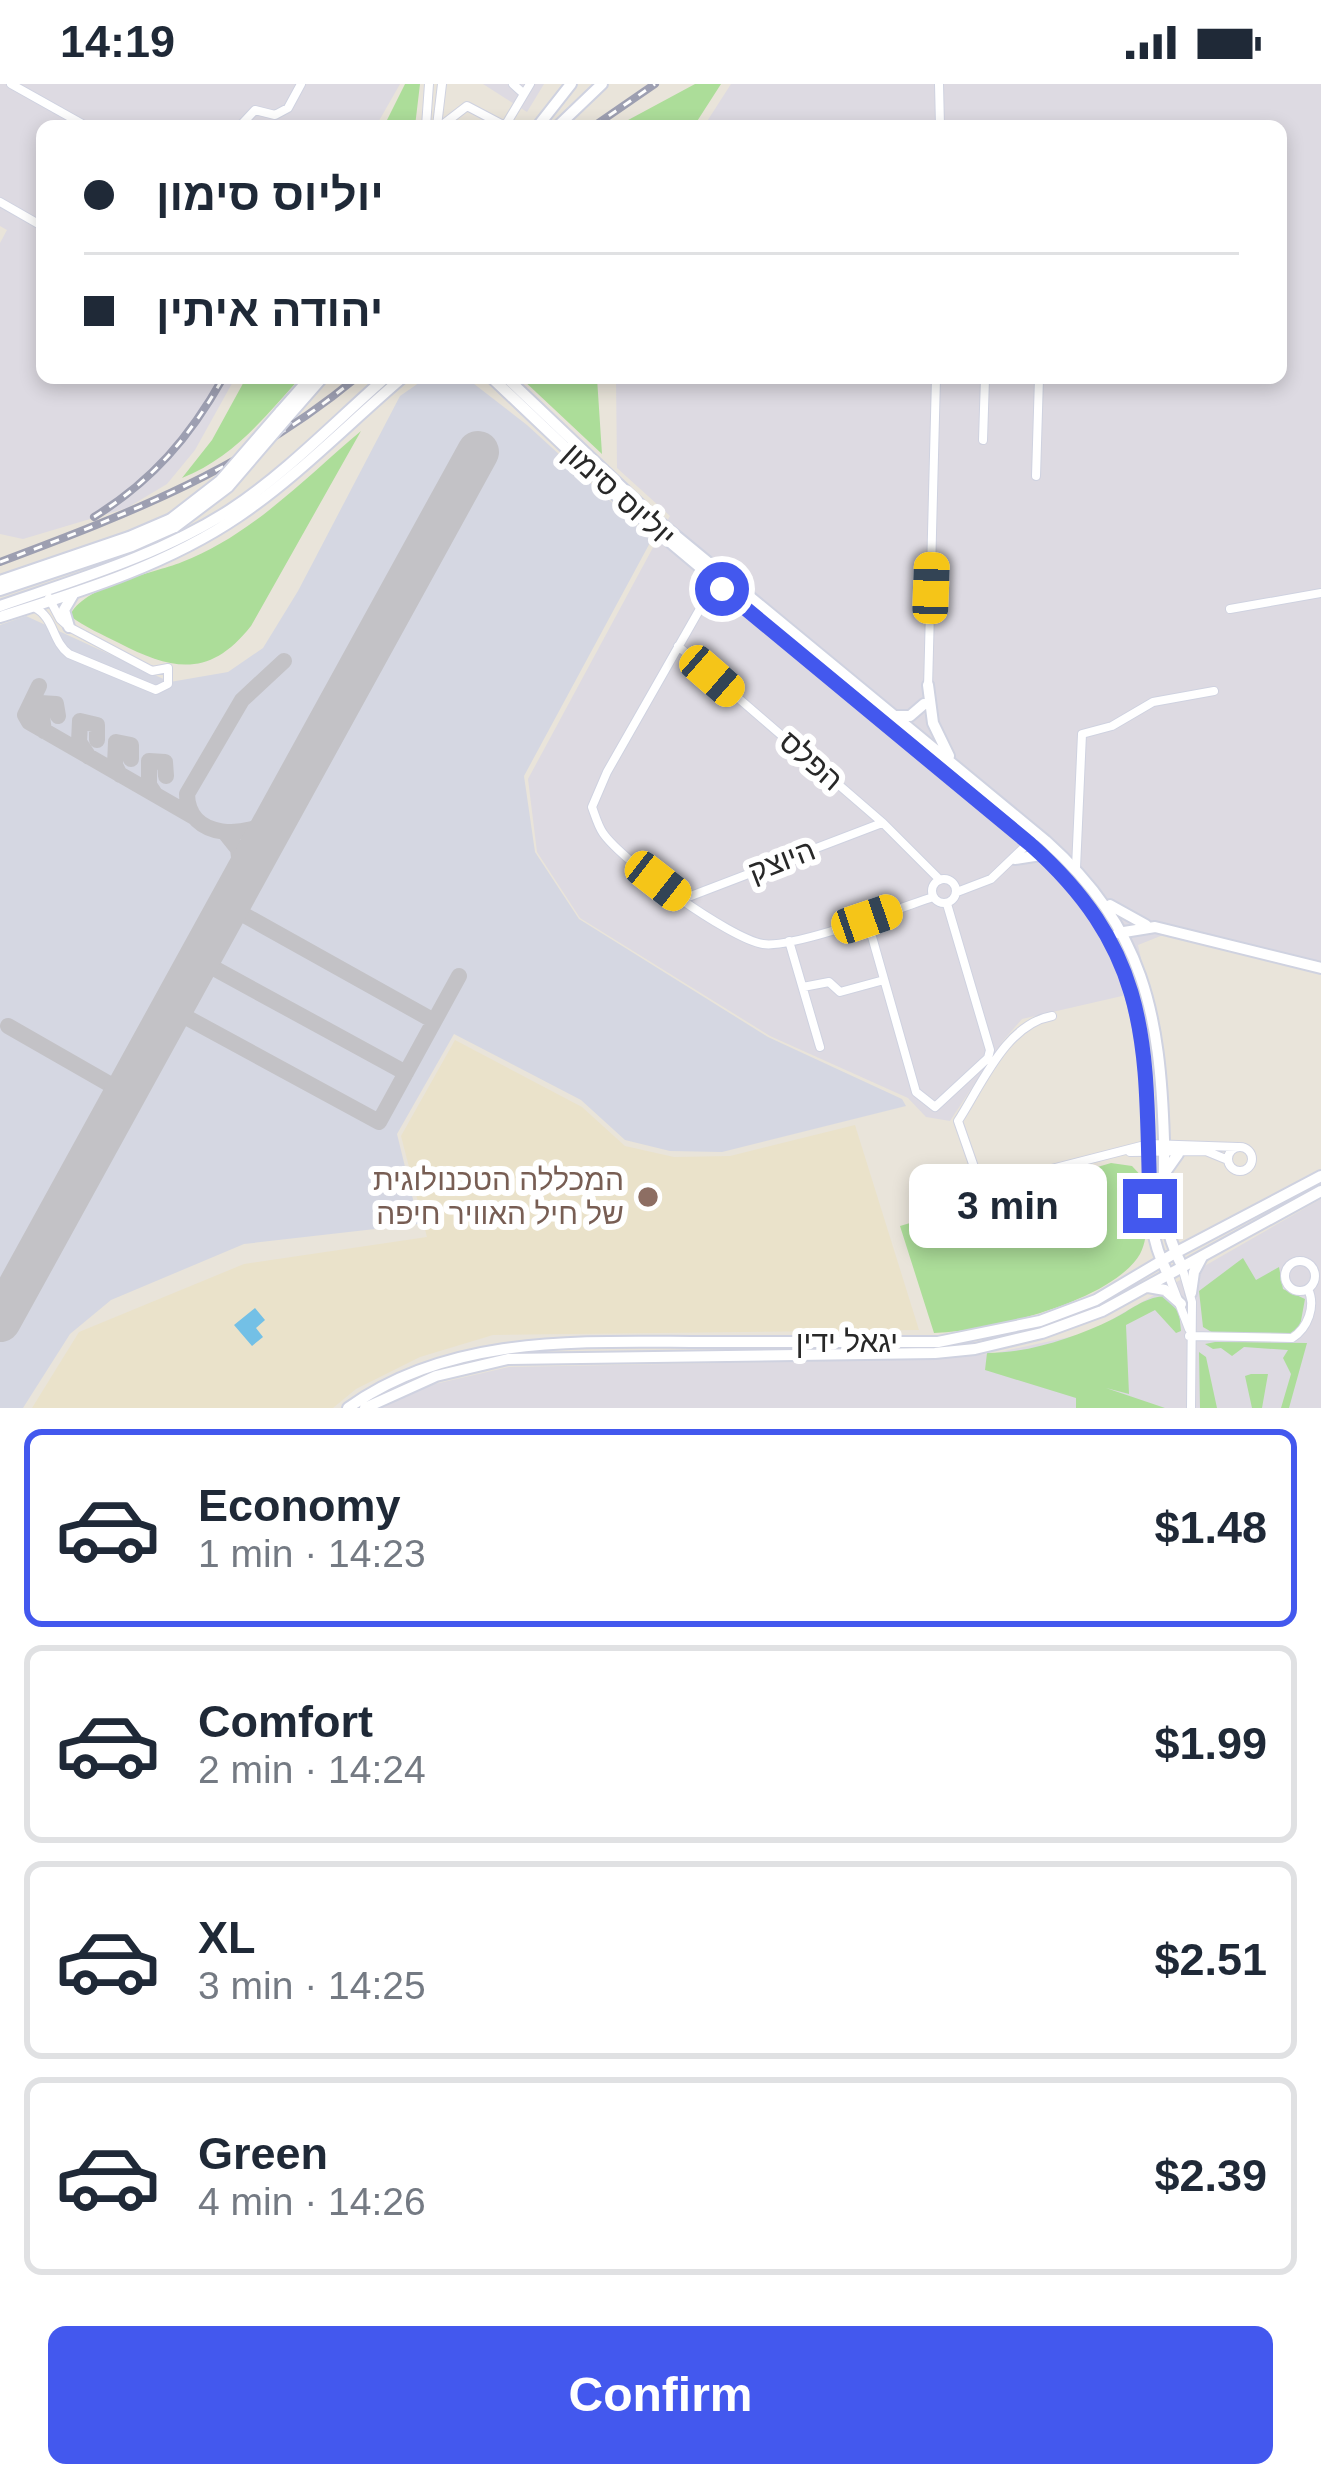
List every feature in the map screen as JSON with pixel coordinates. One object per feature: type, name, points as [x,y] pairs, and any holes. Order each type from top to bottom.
[{"type":"street","points":[[11,84],[75,120]]},
{"type":"street","points":[[246,120],[256,110],[275,115],[289,108],[301,84]]},
{"type":"street","points":[[427,120],[430,84]]},
{"type":"street","points":[[439,120],[442,84]]},
{"type":"street","points":[[509,120],[527,89],[512,84]]},
{"type":"street","points":[[543,120],[571,84]]},
{"type":"street","points":[[564,120],[599,84]]},
{"type":"street","points":[[939,84],[940,120]]},
{"type":"street","points":[[449,120],[467,106],[494,120]]},
{"type":"street","points":[[440,108],[452,118]]},
{"type":"street","points":[[0,202],[36,223]]},
{"type":"street","points":[[284,415],[306,384]]},
{"type":"street","points":[[0,590],[132,546],[173,523],[316,384]]},
{"type":"street","points":[[0,617],[161,547],[232,508],[378,384]]},
{"type":"street","points":[[0,606],[75,592],[167,557],[229,523],[395,384]]},
{"type":"street","name":"יוליוס סימון","points":[[498,384],[628,507],[701,569],[720,576],[728,591],[1076,868],[1100,896],[1134,960],[1156,1034],[1165,1229]]},
{"type":"street","name":"יוליוס סימון","points":[[512,384],[720,576],[894,715],[906,734],[957,769],[1034,839],[1044,856],[1083,895],[1109,937],[1139,1021],[1151,1235]]},
{"type":"street","points":[[906,734],[925,704],[928,685],[936,384]]},
{"type":"street","points":[[983,440],[985,384]]},
{"type":"street","points":[[1036,476],[1039,384]]},
{"type":"street","points":[[0,581],[173,523]]},
{"type":"street","points":[[701,569],[709,581],[707,597]]},
{"type":"street","points":[[720,576],[607,772],[592,807],[603,833],[681,899],[761,944],[789,941],[933,897],[947,904],[990,1050],[988,1058],[935,1107],[916,1092],[867,919]]},
{"type":"street","points":[[707,597],[718,589],[728,591]]},
{"type":"street","points":[[69,627],[65,604],[75,592]]},
{"type":"street","points":[[1230,610],[1321,593]]},
{"type":"street","points":[[32,607],[48,616],[58,643],[69,654],[157,691],[168,684],[168,668],[152,671],[69,627],[47,596]]},
{"type":"street","name":"הפלס","points":[[677,646],[883,823],[940,880]]},
{"type":"street","points":[[928,685],[936,733],[957,769]]},
{"type":"street","points":[[1076,868],[1082,734],[1112,726],[1153,702],[1214,692]]},
{"type":"street","points":[[894,715],[910,716],[925,704]]},
{"type":"street","name":"היוצק","points":[[681,899],[883,823]]},
{"type":"street","points":[[947,904],[956,892],[991,879],[1034,839]]},
{"type":"street","points":[[1015,860],[1030,854],[1044,856]]},
{"type":"street","points":[[933,897],[932,889],[940,880],[952,882],[956,892]]},
{"type":"street","points":[[1100,896],[1128,918],[1150,927],[1321,968]]},
{"type":"street","points":[[1109,937],[1150,927]]},
{"type":"street","points":[[1134,960],[1133,942],[1150,927]]},
{"type":"street","points":[[789,941],[820,1048]]},
{"type":"street","points":[[802,986],[829,982],[839,992],[884,980]]},
{"type":"street","points":[[1052,1016],[1026,1025],[1011,1041],[958,1120],[981,1187],[1149,1149],[1238,1147],[1252,1154],[1251,1167],[1235,1171],[1228,1160],[1205,1151],[1178,1154],[1164,1149]]},
{"type":"street","points":[[1228,1160],[1238,1147]]},
{"type":"street","points":[[1164,1174],[1178,1154]]},
{"type":"street","name":"יגאל ידין","points":[[365,1408],[436,1376],[508,1359],[975,1349],[1078,1321],[1142,1281],[1174,1252],[1321,1176]]},
{"type":"street","name":"יגאל ידין","points":[[348,1408],[431,1366],[520,1346],[970,1338],[1072,1310],[1168,1274],[1321,1190]]},
{"type":"street","points":[[1165,1229],[1177,1240],[1200,1239]]},
{"type":"street","points":[[1165,1229],[1191,1293]]},
{"type":"street","points":[[1151,1235],[1189,1333]]},
{"type":"street","points":[[1151,1235],[1142,1281],[1165,1290],[1181,1304]]},
{"type":"street","points":[[1191,1408],[1191,1293],[1194,1272],[1208,1250]]},
{"type":"street","points":[[1301,1261],[1312,1266],[1315,1279],[1308,1289],[1297,1291],[1287,1284],[1290,1264],[1301,1261]]},
{"type":"street","points":[[1189,1333],[1292,1338],[1306,1325],[1312,1300],[1308,1289]]},
{"type":"shaded area","points":[[0,84],[400,84],[379,120],[36,120],[36,384],[232,384],[195,450],[167,484],[127,508],[23,539],[0,534],[0,243],[7,230],[0,226]]},
{"type":"shaded area","points":[[483,84],[544,84],[527,112]]},
{"type":"shaded area","points":[[731,84],[1321,84],[1321,963],[1163,935],[1138,945],[1148,990],[1022,1019],[950,1121],[926,1117],[908,1098],[770,1036],[580,918],[537,852],[528,779],[670,516],[617,468],[616,384],[1287,384],[1287,120],[708,120]]},
{"type":"shaded area","points":[[417,384],[474,384],[527,425],[652,539],[524,776],[535,852],[579,919],[768,1037],[902,1099],[906,1106],[722,1152],[670,1151],[625,1140],[581,1100],[454,1034],[397,1134],[419,1224],[244,1244],[111,1300],[70,1334],[23,1408],[0,1408],[0,625],[26,616],[170,682],[228,672],[263,648],[400,396]]},
{"type":"shaded area","name":"המכללה הטכנולוגית של חיל האוויר חיפה","points":[[455,1040],[582,1107],[625,1146],[674,1157],[730,1156],[855,1125],[919,1330],[493,1335],[420,1357],[356,1389],[333,1408],[32,1408],[79,1332],[244,1264],[427,1237],[401,1136]]},
{"type":"shaded area","points":[[1321,1199],[1321,1408],[371,1408],[435,1384],[509,1367],[990,1354],[1088,1333]]},
{"type":"green space","points":[[405,84],[420,84],[416,120],[387,120]]},
{"type":"green space","points":[[695,84],[721,84],[698,120],[628,120]]},
{"type":"green space","points":[[243,384],[295,384],[232,448],[182,478],[212,440]]},
{"type":"green space","points":[[527,384],[597,384],[602,454]]},
{"type":"green space","points":[[361,431],[251,626],[221,655],[205,662],[174,664],[138,652],[70,616],[103,589],[182,562],[231,537]]},
{"type":"green space","points":[[1111,1163],[1132,1166],[1145,1180],[1145,1237],[1140,1254],[1125,1271],[1076,1300],[1046,1311],[984,1327],[934,1333],[900,1226]]},
{"type":"green space","points":[[1243,1258],[1256,1280],[1279,1267],[1283,1289],[1305,1299],[1300,1326],[1292,1334],[1215,1334],[1203,1327],[1199,1291]]},
{"type":"green space","points":[[1164,1296],[1179,1312],[1181,1331],[1176,1333],[1155,1310],[1126,1325],[1129,1394],[1106,1388],[1165,1408],[1076,1408],[1076,1398],[985,1370],[987,1353],[1067,1338]]},
{"type":"green space","points":[[1307,1343],[1289,1408],[1281,1408],[1291,1374],[1283,1358],[1288,1350],[1244,1347],[1232,1356],[1205,1344]]},
{"type":"green space","points":[[1199,1352],[1206,1357],[1217,1408],[1200,1408]]},
{"type":"green space","points":[[1268,1374],[1262,1408],[1252,1408],[1245,1376]]},
{"type":"water","points":[[255,1308],[265,1320],[256,1328],[263,1337],[252,1346],[234,1325]]},
{"type":"taxiway","points":[[277,817],[236,832],[209,828],[190,809],[187,794],[242,700],[284,661]]},
{"type":"taxiway","points":[[39,686],[25,715],[29,722],[194,817]]},
{"type":"taxiway","points":[[44,731],[40,703],[56,704],[58,716]]},
{"type":"taxiway","points":[[89,757],[79,742],[80,721],[97,725],[97,740]]},
{"type":"taxiway","points":[[120,775],[115,765],[116,742],[131,745],[131,759]]},
{"type":"taxiway","points":[[155,794],[149,785],[149,761],[165,762],[166,776]]},
{"type":"taxiway","points":[[226,834],[238,849],[242,881]]},
{"type":"taxiway","points":[[228,906],[434,1021]]},
{"type":"taxiway","points":[[199,960],[406,1073]]},
{"type":"taxiway","points":[[171,1009],[379,1122],[459,976]]},
{"type":"taxiway","points":[[8,1026],[125,1093]]},
{"type":"runway","points":[[0,1321],[478,452]]},
{"type":"railway","points":[[603,120],[655,84]]},
{"type":"railway","points":[[94,517],[168,456],[219,384]]},
{"type":"railway","points":[[0,562],[141,506],[230,463],[348,384]]},
{"type":"place","name":"המכללה הטכנולוגית של חיל האוויר חיפה","points":[[648,1197]]},
{"type":"route","points":[[722,589],[1030,844],[1065,875],[1095,912],[1122,965],[1144,1046],[1150,1206]]}]
